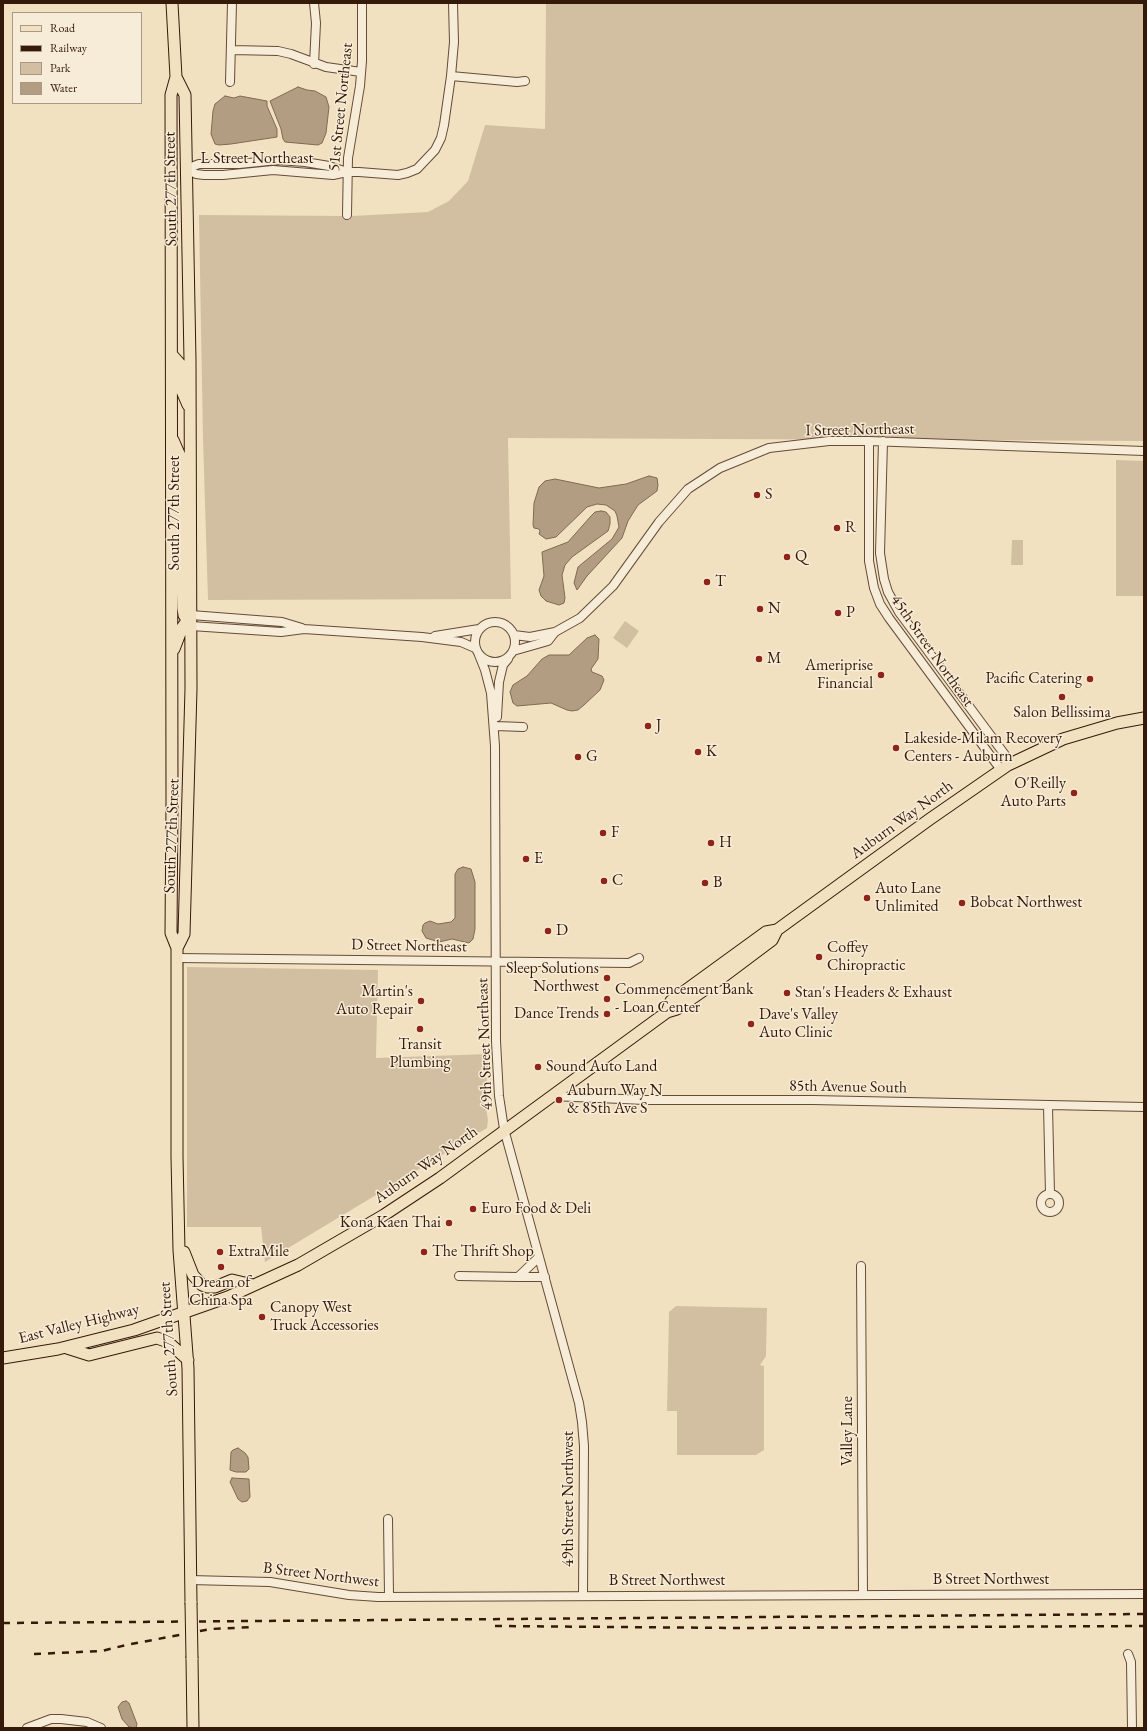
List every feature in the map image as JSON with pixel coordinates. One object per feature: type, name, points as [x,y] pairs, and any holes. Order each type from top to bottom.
[{"type":"main road","name":"South 277th Street","points":[[172,3],[176,78],[170,95],[172,285],[171,933],[177,953],[177,1157],[179,1236],[188,1360],[193,1728]]},
{"type":"main road","name":"South 277th Street","points":[[176,78],[185,95],[190,411],[190,768],[184,934],[177,953]]},
{"type":"main road","points":[[170,95],[176,110],[180,156],[186,169],[180,182],[178,199],[178,265],[172,285]]},
{"type":"main road","points":[[172,355],[180,364],[182,391],[190,411]]},
{"type":"main road","points":[[171,436],[180,456],[183,608],[190,620],[176,641],[171,668]]},
{"type":"main road","name":"Auburn Way North","points":[[667,1012],[671,1001],[766,932],[775,931],[930,819],[1011,763],[1063,739],[1117,723],[1144,718]]},
{"type":"main road","name":"Auburn Way North","points":[[185,1311],[228,1297],[298,1265],[384,1214],[440,1178],[504,1129],[667,1012],[677,1009],[748,959],[772,940],[775,931]]},
{"type":"main road","points":[[179,1236],[193,1275],[202,1285],[207,1288],[215,1288],[232,1280],[253,1285]]},
{"type":"main road","name":"East Valley Highway","points":[[3,1358],[66,1348],[134,1330],[185,1311]]},
{"type":"main road","points":[[66,1348],[89,1355],[157,1338],[168,1342],[188,1360]]},
{"type":"street","points":[[230,82],[232,3]]},
{"type":"street","points":[[314,3],[316,23],[314,64]]},
{"type":"street","name":"51st Street Northeast","points":[[347,215],[347,172],[361,72],[363,36],[362,3]]},
{"type":"street","points":[[453,3],[454,42],[451,76],[517,82],[525,81]]},
{"type":"street","points":[[232,50],[278,51],[291,54],[314,64],[361,72]]},
{"type":"street","name":"L Street Northeast","points":[[186,169],[199,164],[240,164],[278,160],[329,166],[347,172],[407,173],[426,161],[435,150],[441,138],[451,76]]},
{"type":"street","name":"I Street Northeast","points":[[514,635],[530,637],[555,632],[580,618],[613,586],[659,522],[688,489],[720,468],[769,448],[829,441],[883,441],[1144,451]]},
{"type":"street","name":"45th Street Northeast","points":[[870,441],[868,561],[874,588],[880,604],[1000,770]]},
{"type":"street","name":"45th Street Northeast","points":[[883,441],[880,553],[884,579],[888,592],[900,612],[1011,763]]},
{"type":"street","points":[[190,620],[281,632],[304,629],[422,637],[461,642],[477,651],[484,659],[490,662],[504,661],[511,654],[515,645],[514,635],[509,627],[498,622],[485,624],[479,629],[476,635],[477,651]]},
{"type":"street","points":[[190,620],[282,622],[304,629]]},
{"type":"street","points":[[422,637],[479,629]]},
{"type":"street","name":"I Street Northeast","points":[[511,654],[548,641],[555,632]]},
{"type":"street","name":"49th Street Northeast","points":[[477,651],[485,670],[491,693],[495,746]]},
{"type":"street","name":"49th Street Northeast","points":[[511,654],[503,665],[499,682],[495,746],[496,1041],[499,1096],[504,1129],[579,1403]]},
{"type":"street","points":[[496,726],[523,727]]},
{"type":"street","name":"D Street Northeast","points":[[177,953],[629,963],[639,958]]},
{"type":"street","name":"85th Avenue South","points":[[551,1096],[644,1100],[813,1100],[1144,1107]]},
{"type":"street","points":[[1048,1106],[1050,1194]]},
{"type":"street","points":[[518,1277],[539,1257]]},
{"type":"street","name":"Valley Lane","points":[[861,1266],[863,1595]]},
{"type":"street","points":[[459,1276],[545,1277]]},
{"type":"street","name":"49th Street Northwest","points":[[579,1403],[584,1446],[583,1595]]},
{"type":"street","points":[[388,1520],[389,1596]]},
{"type":"street","name":"B Street Northwest","points":[[190,1580],[270,1582],[349,1595],[389,1596],[1144,1594]]},
{"type":"street","points":[[1128,1654],[1131,1662],[1132,1728]]},
{"type":"street","points":[[27,1728],[51,1719],[87,1722],[101,1728]]},
{"type":"green space","points":[[546,3],[1144,3],[1144,441],[508,438],[511,599],[208,600],[203,439],[199,215],[352,216],[428,212],[449,201],[468,181],[485,125],[545,129]]},
{"type":"green space","points":[[1116,460],[1144,461],[1144,596],[1116,596]]},
{"type":"green space","points":[[1012,540],[1023,540],[1023,565],[1011,565]]},
{"type":"green space","points":[[625,621],[639,631],[627,648],[613,638]]},
{"type":"green space","points":[[187,967],[378,970],[376,1058],[489,1054],[485,1102],[488,1120],[487,1128],[265,1262],[261,1227],[187,1227]]},
{"type":"green space","points":[[676,1306],[767,1308],[766,1356],[760,1365],[764,1366],[764,1450],[756,1455],[677,1455],[677,1411],[667,1411],[669,1312]]},
{"type":"water","points":[[298,87],[315,91],[326,97],[329,107],[326,133],[322,143],[318,145],[285,142],[283,139],[281,129],[270,101]]},
{"type":"water","points":[[225,96],[234,98],[240,96],[267,101],[267,106],[277,129],[277,137],[231,144],[215,144],[211,134],[213,111],[215,104]]},
{"type":"water","points":[[649,476],[657,478],[657,491],[638,505],[628,521],[622,538],[587,576],[577,590],[574,583],[578,567],[612,539],[619,527],[617,516],[615,511],[606,505],[597,504],[587,507],[556,537],[546,539],[539,534],[539,529],[534,528],[533,525],[534,503],[539,487],[545,481],[555,479],[599,488],[626,484]]},
{"type":"water","points":[[595,512],[606,512],[610,517],[608,531],[572,557],[565,565],[562,575],[565,598],[564,603],[559,605],[546,601],[541,596],[539,590],[544,576],[542,552],[568,542]]},
{"type":"water","points":[[595,635],[599,639],[598,659],[591,669],[592,672],[602,676],[604,680],[600,690],[578,710],[567,710],[551,703],[517,706],[513,703],[510,692],[513,685],[527,676],[542,659],[549,655],[569,655],[587,638]]},
{"type":"water","points":[[463,867],[471,869],[475,882],[475,929],[473,939],[469,943],[452,939],[439,942],[426,938],[422,931],[425,923],[430,921],[438,924],[451,922],[455,918],[455,874],[458,869]]},
{"type":"water","points":[[238,1448],[248,1457],[249,1469],[246,1472],[236,1472],[230,1470],[231,1452]]},
{"type":"water","points":[[232,1478],[249,1479],[250,1497],[247,1501],[242,1502],[238,1499],[230,1482]]},
{"type":"water","points":[[126,1701],[129,1703],[137,1724],[136,1728],[129,1727],[122,1719],[118,1707],[122,1702]]},
{"type":"railway","points":[[3,1623],[1144,1614]]},
{"type":"railway","points":[[495,1626],[737,1628],[1144,1626]]},
{"type":"railway","points":[[34,1654],[102,1651],[211,1629],[254,1627]]},
{"type":"place","name":"S","points":[[757,495]]},
{"type":"place","name":"R","points":[[837,528]]},
{"type":"place","name":"Q","points":[[787,557]]},
{"type":"place","name":"T","points":[[707,582]]},
{"type":"place","name":"N","points":[[760,609]]},
{"type":"place","name":"P","points":[[838,613]]},
{"type":"place","name":"M","points":[[759,659]]},
{"type":"place","name":"Ameriprise Financial","points":[[881,675]]},
{"type":"place","name":"Pacific Catering","points":[[1090,679]]},
{"type":"place","name":"Salon Bellissima","points":[[1062,697]]},
{"type":"place","name":"J","points":[[648,726]]},
{"type":"place","name":"Lakeside-Milam Recovery Centers - Auburn","points":[[896,748]]},
{"type":"place","name":"K","points":[[698,752]]},
{"type":"place","name":"G","points":[[578,757]]},
{"type":"place","name":"O'Reilly Auto Parts","points":[[1074,793]]},
{"type":"place","name":"F","points":[[603,833]]},
{"type":"place","name":"H","points":[[711,843]]},
{"type":"place","name":"E","points":[[526,859]]},
{"type":"place","name":"C","points":[[604,881]]},
{"type":"place","name":"B","points":[[705,883]]},
{"type":"place","name":"Auto Lane Unlimited","points":[[867,898]]},
{"type":"place","name":"Bobcat Northwest","points":[[962,903]]},
{"type":"place","name":"D","points":[[548,931]]},
{"type":"place","name":"Coffey Chiropractic","points":[[819,957]]},
{"type":"place","name":"Sleep Solutions Northwest","points":[[607,978]]},
{"type":"place","name":"Stan's Headers & Exhaust","points":[[787,993]]},
{"type":"place","name":"Commencement Bank - Loan Center","points":[[607,999]]},
{"type":"place","name":"Martin's Auto Repair","points":[[421,1001]]},
{"type":"place","name":"Dance Trends","points":[[607,1014]]},
{"type":"place","name":"Dave's Valley Auto Clinic","points":[[751,1024]]},
{"type":"place","name":"Transit Plumbing","points":[[420,1029]]},
{"type":"place","name":"Sound Auto Land","points":[[538,1067]]},
{"type":"place","name":"Auburn Way N & 85th Ave S","points":[[559,1100]]},
{"type":"place","name":"Euro Food & Deli","points":[[473,1209]]},
{"type":"place","name":"Kona Kaen Thai","points":[[449,1223]]},
{"type":"place","name":"ExtraMile","points":[[220,1252]]},
{"type":"place","name":"The Thrift Shop","points":[[424,1252]]},
{"type":"place","name":"Dream of China Spa","points":[[221,1267]]},
{"type":"place","name":"Canopy West Truck Accessories","points":[[262,1317]]}]
